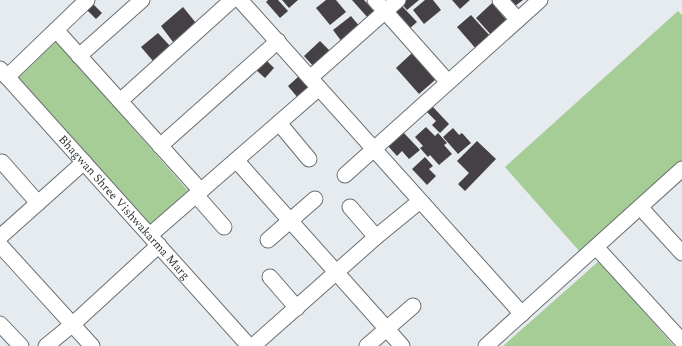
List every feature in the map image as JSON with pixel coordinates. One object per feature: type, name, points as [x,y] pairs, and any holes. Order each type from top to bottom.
[{"type":"street","points":[[4,73],[56,30],[87,0]]},
{"type":"street","points":[[79,56],[142,0]]},
{"type":"street","points":[[375,0],[448,82]]},
{"type":"street","points":[[46,346],[73,324],[199,193],[279,123],[315,83],[398,0]]},
{"type":"street","points":[[500,0],[518,20]]},
{"type":"street","points":[[344,175],[540,0]]},
{"type":"street","points":[[120,101],[242,1],[522,314]]},
{"type":"street","points":[[56,30],[160,146],[199,193],[224,227]]},
{"type":"street","points":[[160,146],[278,41]]},
{"type":"street","name":"Bhagwan Shree Vishwakarma Marg","points":[[4,73],[249,346]]},
{"type":"street","points":[[279,123],[309,159]]},
{"type":"street","points":[[236,160],[402,346]]},
{"type":"street","points":[[2,162],[38,203]]},
{"type":"street","points":[[0,237],[84,162]]},
{"type":"street","points":[[486,346],[682,170]]},
{"type":"street","points":[[268,240],[315,199]]},
{"type":"street","points":[[253,346],[376,237],[420,201]]},
{"type":"street","points":[[350,207],[376,237]]},
{"type":"street","points":[[640,207],[682,253]]},
{"type":"street","points":[[0,245],[92,346]]},
{"type":"street","points":[[596,247],[677,325],[682,341]]},
{"type":"street","points":[[270,276],[297,308]]},
{"type":"street","points":[[367,346],[413,306]]},
{"type":"street","points":[[0,324],[21,346]]},
{"type":"green space","points":[[678,11],[682,15],[682,162],[581,253],[505,167]]},
{"type":"green space","points":[[54,39],[190,193],[148,231],[12,77]]},
{"type":"green space","points":[[599,261],[674,346],[503,346]]},
{"type":"building","points":[[268,0],[278,0],[288,11],[280,18],[266,2]]},
{"type":"building","points":[[282,0],[298,0],[289,8]]},
{"type":"building","points":[[326,0],[336,0],[346,12],[330,25],[316,8]]},
{"type":"building","points":[[352,0],[364,0],[375,12],[368,18]]},
{"type":"building","points":[[405,0],[419,0],[407,10],[401,3]]},
{"type":"building","points":[[425,0],[433,0],[441,10],[424,24],[413,10]]},
{"type":"building","points":[[452,0],[470,0],[460,9]]},
{"type":"building","points":[[510,0],[523,0],[515,6]]},
{"type":"building","points":[[90,1],[102,13],[96,19],[84,7]]},
{"type":"building","points":[[492,3],[508,22],[492,36],[476,18]]},
{"type":"building","points":[[401,5],[417,22],[409,29],[393,13]]},
{"type":"building","points":[[183,7],[196,23],[173,42],[161,26]]},
{"type":"building","points":[[471,15],[491,37],[477,50],[457,27]]},
{"type":"building","points":[[351,16],[360,27],[342,42],[333,30]]},
{"type":"building","points":[[158,33],[170,46],[153,61],[141,47]]},
{"type":"building","points":[[320,41],[330,51],[314,67],[304,56]]},
{"type":"building","points":[[412,53],[435,80],[419,94],[396,68]]},
{"type":"building","points":[[265,59],[274,68],[265,78],[255,69]]},
{"type":"building","points":[[298,77],[309,88],[298,98],[288,86]]},
{"type":"building","points":[[433,107],[449,124],[440,133],[432,125],[436,121],[427,112]]},
{"type":"building","points":[[426,127],[435,136],[438,133],[447,143],[444,145],[452,154],[439,165],[430,155],[428,157],[420,148],[423,146],[415,137]]},
{"type":"building","points":[[453,128],[459,135],[462,133],[471,143],[458,154],[443,137]]},
{"type":"building","points":[[403,132],[420,150],[409,159],[402,151],[397,156],[388,146]]},
{"type":"building","points":[[477,141],[496,159],[465,191],[458,184],[469,173],[457,161]]},
{"type":"building","points":[[425,157],[433,166],[429,169],[436,176],[427,185],[412,169]]}]
